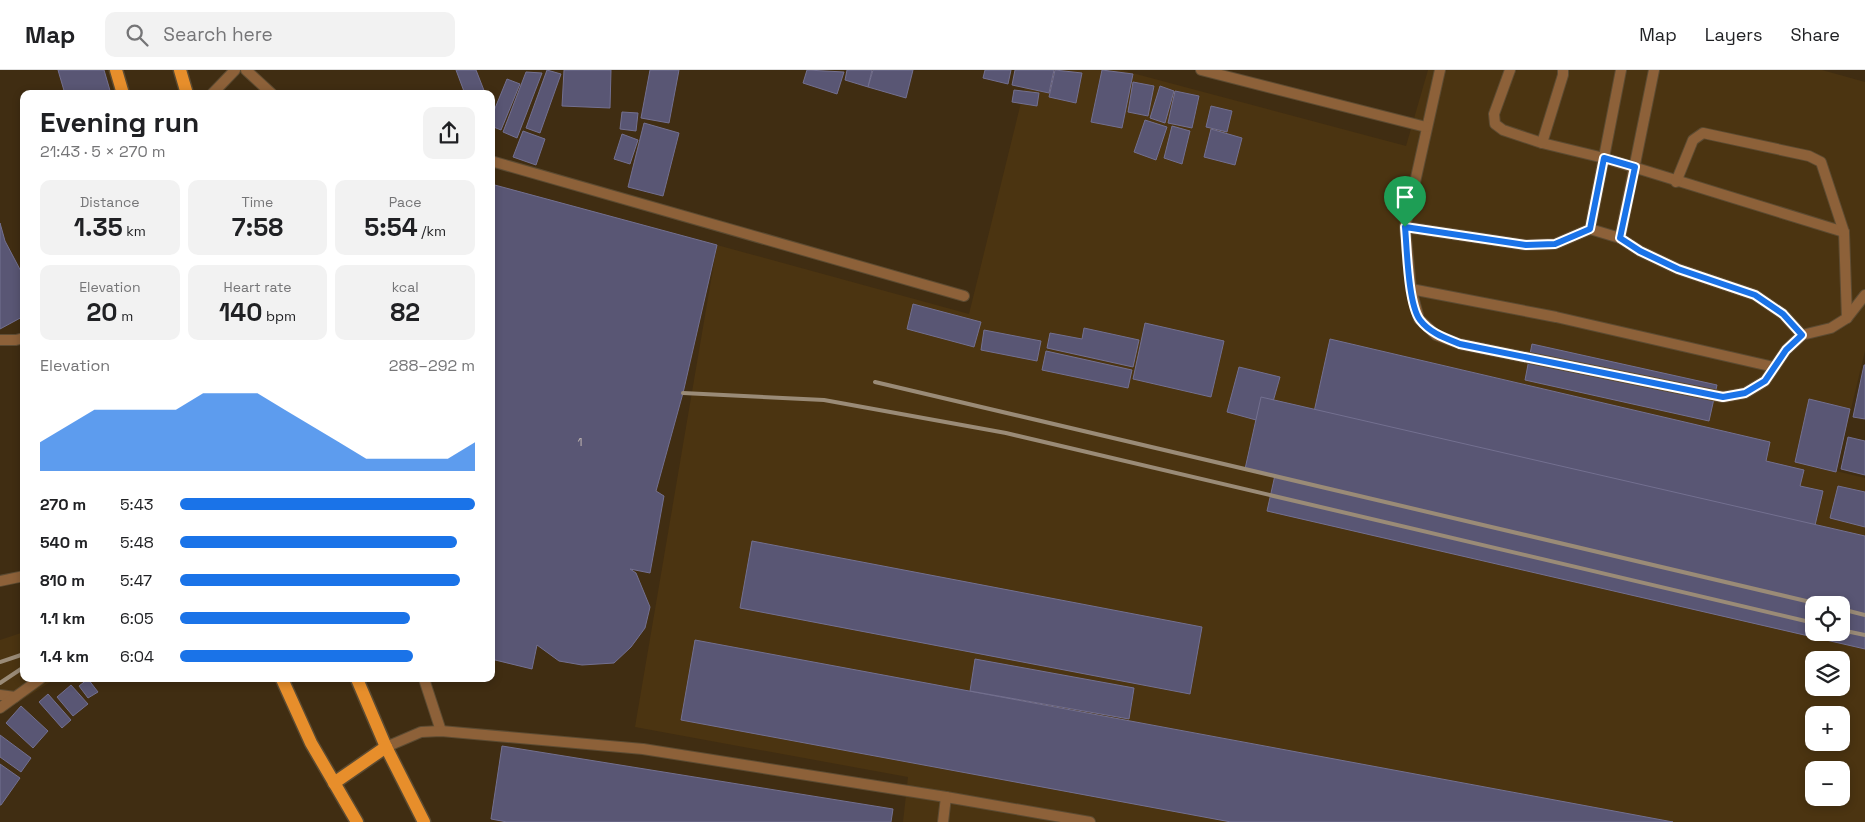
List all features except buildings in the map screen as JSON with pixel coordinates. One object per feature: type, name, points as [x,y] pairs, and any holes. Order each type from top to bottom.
[{"type":"main road","points":[[116,70],[122,90]]},
{"type":"main road","points":[[180,70],[186,90]]},
{"type":"main road","points":[[283,682],[296,712],[357,822]]},
{"type":"main road","points":[[358,682],[386,747],[424,822]]},
{"type":"main road","points":[[334,783],[386,747]]},
{"type":"street","points":[[216,90],[235,70]]},
{"type":"street","points":[[246,70],[268,90]]},
{"type":"street","points":[[1201,70],[1426,127]]},
{"type":"street","points":[[1440,70],[1405,227],[1410,289],[1419,319],[1436,335],[1460,344],[1723,397],[1745,393],[1765,381],[1786,350],[1802,335],[1831,328],[1848,318],[1865,295]]},
{"type":"street","points":[[1510,70],[1494,114],[1495,124],[1503,130],[1542,143],[1635,167],[1676,182],[1844,232]]},
{"type":"street","points":[[1542,143],[1563,70]]},
{"type":"street","points":[[1590,229],[1621,70]]},
{"type":"street","points":[[1620,238],[1654,70]]},
{"type":"street","points":[[1676,182],[1693,140],[1702,133],[1809,156],[1821,162],[1844,232],[1848,318]]},
{"type":"street","points":[[495,162],[964,296]]},
{"type":"street","points":[[1405,227],[1526,245],[1555,244],[1590,229],[1620,238],[1640,251],[1678,269],[1755,295],[1783,314],[1802,335]]},
{"type":"street","points":[[1410,289],[1556,317],[1774,367]]},
{"type":"street","points":[[0,340],[20,339]]},
{"type":"street","points":[[0,581],[20,577]]},
{"type":"street","points":[[1,704],[15,697],[36,682]]},
{"type":"street","points":[[425,682],[441,731]]},
{"type":"street","points":[[386,747],[421,732],[441,731],[643,749],[1090,822]]},
{"type":"street","points":[[943,822],[946,797]]},
{"type":"shaded area","points":[[1029,70],[1121,70],[1406,146],[1428,70],[1822,70],[1865,82],[1865,351],[1836,471],[1865,478],[1865,822],[903,822],[908,777],[635,727],[717,245],[969,314]]},
{"type":"shaded area","points":[[20,633],[20,682],[50,682],[0,714],[0,640]]},
{"type":"railway","points":[[875,382],[1805,601]]},
{"type":"railway","points":[[683,393],[824,400],[1006,433],[1805,621]]},
{"type":"railway","points":[[1850,611],[1865,615]]},
{"type":"railway","points":[[1850,632],[1865,635]]},
{"type":"railway","points":[[0,662],[20,655]]},
{"type":"railway","points":[[0,683],[20,670]]},
{"type":"route","points":[[1604,158],[1635,167],[1620,238],[1640,251],[1678,269],[1755,295],[1783,314],[1802,335],[1786,350],[1765,381],[1745,393],[1723,397],[1460,344],[1436,335],[1419,319],[1410,289],[1405,227],[1526,245],[1555,244],[1590,229],[1604,158]]}]
